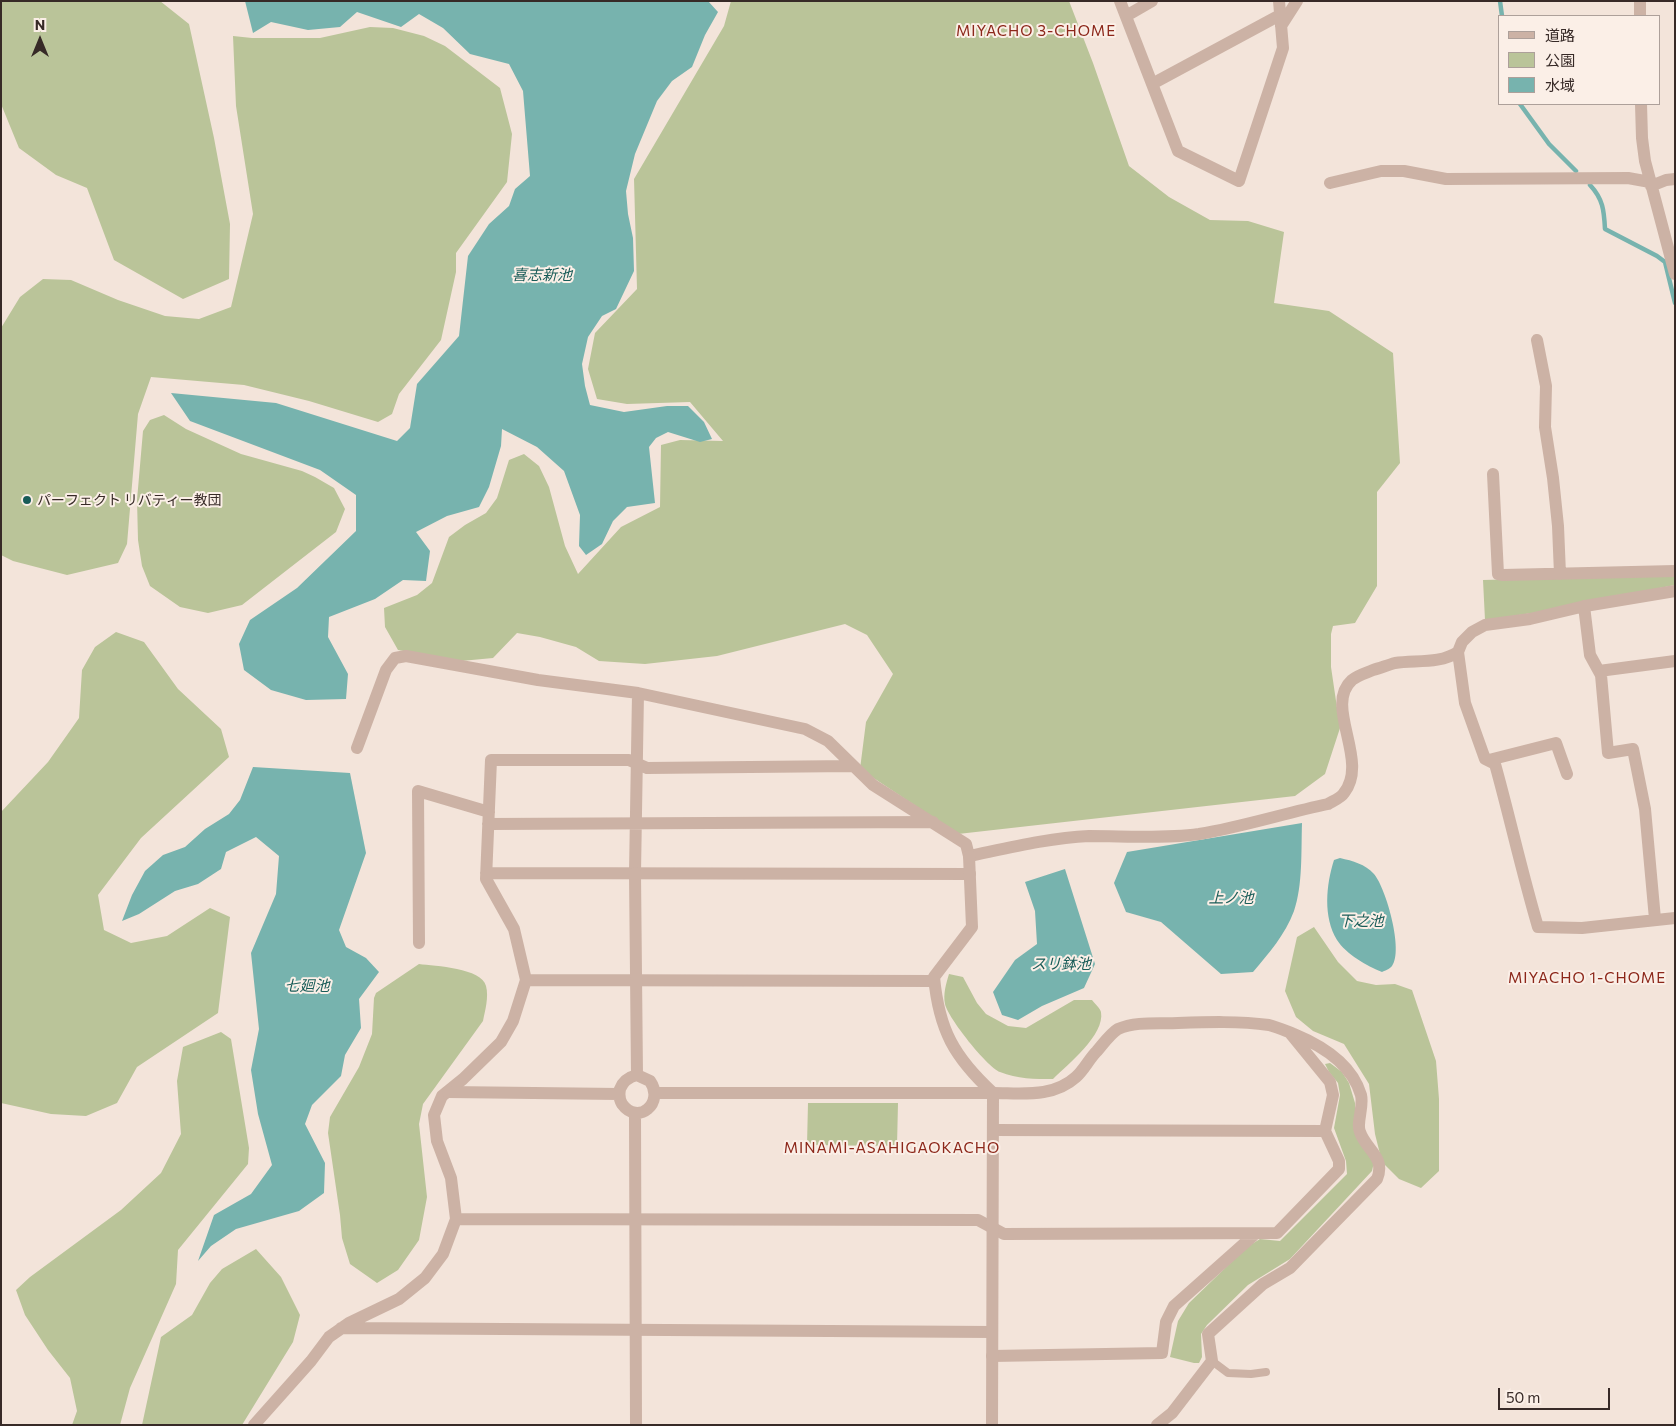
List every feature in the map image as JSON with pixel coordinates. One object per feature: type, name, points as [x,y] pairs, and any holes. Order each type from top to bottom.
[{"type":"street","points":[[1120,1],[1178,151],[1239,181],[1283,48],[1280,1]]},
{"type":"street","points":[[1126,16],[1152,1]]},
{"type":"street","points":[[1152,84],[1281,21],[1297,1]]},
{"type":"street","points":[[1640,1],[1640,15]]},
{"type":"street","points":[[1641,105],[1644,161],[1675,274]]},
{"type":"street","points":[[1330,183],[1381,171],[1404,171],[1446,179],[1628,178],[1650,184],[1675,179]]},
{"type":"street","points":[[1537,340],[1546,386],[1545,427],[1558,526],[1560,574]]},
{"type":"street","points":[[1493,474],[1490,510],[1498,574],[1675,571]]},
{"type":"street","points":[[1675,590],[1584,606],[1530,619],[1485,625],[1472,632],[1462,642],[1458,652],[1465,703],[1485,759],[1495,764],[1509,813],[1520,867],[1538,927],[1582,928],[1675,918]]},
{"type":"street","points":[[1584,606],[1590,656],[1601,675],[1608,753],[1633,749],[1644,809],[1652,873],[1654,919]]},
{"type":"street","points":[[969,856],[1013,846],[1064,838],[1199,834],[1328,804],[1343,795],[1350,782],[1352,758],[1342,710],[1343,691],[1352,680],[1362,674],[1394,664],[1449,658],[1458,652]]},
{"type":"street","points":[[357,748],[386,670],[395,658],[406,656],[538,680],[638,693],[805,729],[828,741],[873,785],[966,844],[969,856],[972,927],[934,977],[934,981],[937,1006],[946,1036],[971,1073],[993,1093],[992,1425]]},
{"type":"street","points":[[1599,671],[1675,661]]},
{"type":"street","points":[[637,1075],[635,873],[638,693]]},
{"type":"street","points":[[1489,760],[1556,743],[1567,774]]},
{"type":"street","points":[[254,1425],[311,1361],[329,1337],[341,1328],[399,1299],[425,1278],[443,1254],[456,1219],[451,1178],[437,1141],[434,1115],[442,1096],[464,1079],[501,1042],[513,1021],[526,980],[514,929],[486,879],[491,760],[629,760],[647,768],[854,766]]},
{"type":"street","points":[[419,943],[418,791],[489,818],[636,824],[933,822]]},
{"type":"street","points":[[486,873],[970,874]]},
{"type":"street","points":[[526,980],[934,981]]},
{"type":"street","points":[[656,1093],[1032,1094],[1049,1092],[1063,1087],[1077,1076],[1089,1059],[1117,1030],[1138,1024],[1247,1023],[1271,1026],[1314,1042],[1347,1068],[1357,1082],[1362,1100],[1359,1132],[1379,1162],[1381,1171],[1378,1179],[1290,1268],[1263,1284],[1208,1334],[1212,1361],[1172,1413],[1157,1425]]},
{"type":"street","points":[[456,1219],[978,1220],[1004,1234],[1276,1233],[1339,1169],[1339,1161],[1326,1131],[1333,1095],[1330,1082],[1290,1033]]},
{"type":"street","points":[[637,1075],[650,1081],[656,1093],[650,1107],[643,1112],[635,1114],[623,1106],[619,1094],[625,1081],[631,1076],[637,1075]]},
{"type":"street","points":[[448,1092],[619,1094]]},
{"type":"street","points":[[635,1114],[636,1425]]},
{"type":"street","points":[[993,1130],[1326,1131]]},
{"type":"street","points":[[992,1356],[1162,1353],[1166,1322],[1174,1306],[1255,1234]]},
{"type":"street","points":[[341,1328],[992,1332]]},
{"type":"lane","points":[[1212,1361],[1228,1373],[1252,1374],[1266,1372]]},
{"type":"green space","points":[[1,1],[160,1],[189,24],[214,138],[230,224],[229,279],[183,299],[114,260],[87,188],[56,175],[19,148],[1,104]]},
{"type":"green space","points":[[731,1],[1069,1],[1129,166],[1169,197],[1210,220],[1248,221],[1284,232],[1274,303],[1329,311],[1393,353],[1400,463],[1377,492],[1377,586],[1355,623],[1333,626],[1331,634],[1331,667],[1340,728],[1325,774],[1295,796],[958,834],[860,769],[866,722],[893,674],[867,635],[845,624],[717,656],[645,664],[599,661],[576,647],[517,633],[493,658],[461,661],[398,650],[385,627],[384,608],[417,595],[432,583],[449,537],[486,513],[497,498],[509,460],[524,454],[539,466],[549,487],[565,546],[578,574],[621,527],[660,507],[661,445],[680,440],[723,441],[690,402],[627,404],[597,399],[588,369],[595,333],[637,289],[634,179],[724,26]]},
{"type":"green space","points":[[370,27],[393,28],[424,36],[445,46],[500,88],[512,134],[507,182],[456,253],[456,272],[441,340],[399,394],[392,414],[378,422],[309,401],[244,385],[151,377],[138,414],[127,544],[118,563],[67,575],[13,561],[1,555],[1,328],[20,297],[43,279],[71,280],[118,300],[165,316],[199,319],[231,307],[253,214],[236,106],[233,36],[252,38],[320,38]]},
{"type":"green space","points":[[164,415],[186,429],[241,454],[302,471],[334,488],[345,509],[336,532],[242,605],[208,613],[180,607],[150,586],[142,566],[138,540],[137,500],[143,431],[150,420]]},
{"type":"green space","points":[[1675,575],[1675,585],[1539,612],[1485,620],[1483,580]]},
{"type":"green space","points":[[116,632],[144,642],[178,689],[221,729],[229,757],[141,838],[98,895],[104,930],[131,943],[167,936],[210,908],[230,917],[218,1013],[137,1067],[117,1103],[86,1116],[51,1114],[1,1103],[1,812],[48,762],[79,718],[82,670],[95,647]]},
{"type":"green space","points":[[1314,927],[1338,962],[1357,981],[1376,985],[1395,984],[1412,990],[1436,1061],[1439,1099],[1439,1171],[1421,1188],[1399,1179],[1382,1162],[1375,1134],[1369,1084],[1344,1044],[1313,1031],[1296,1017],[1285,991],[1297,937]]},
{"type":"green space","points":[[419,964],[457,969],[476,975],[483,980],[486,986],[486,1004],[483,1021],[423,1104],[419,1124],[427,1197],[419,1240],[398,1270],[377,1283],[350,1264],[342,1238],[328,1133],[330,1117],[359,1067],[372,1034],[374,998],[376,993]]},
{"type":"green space","points":[[949,974],[963,977],[977,1003],[986,1014],[1008,1026],[1026,1028],[1074,1000],[1092,1000],[1101,1012],[1101,1021],[1092,1039],[1053,1079],[1026,1078],[1006,1074],[1000,1072],[986,1061],[953,1020],[945,1004],[944,996]]},
{"type":"green space","points":[[221,1032],[231,1039],[249,1148],[248,1164],[178,1250],[176,1284],[130,1388],[120,1425],[72,1425],[77,1411],[70,1378],[48,1350],[25,1315],[16,1290],[30,1277],[121,1210],[161,1173],[181,1134],[177,1081],[183,1047]]},
{"type":"green space","points":[[1330,1063],[1342,1072],[1349,1083],[1355,1103],[1355,1134],[1374,1162],[1372,1171],[1290,1259],[1248,1285],[1207,1325],[1201,1334],[1202,1357],[1199,1363],[1170,1357],[1178,1321],[1189,1303],[1247,1247],[1260,1239],[1280,1241],[1347,1174],[1346,1161],[1334,1128],[1340,1095],[1338,1083],[1325,1064]]},
{"type":"green space","points":[[808,1103],[898,1103],[897,1146],[807,1145]]},
{"type":"green space","points":[[256,1249],[281,1277],[300,1315],[293,1342],[242,1425],[142,1425],[161,1337],[192,1315],[210,1283],[222,1269]]},
{"type":"water","name":"喜志新池","points":[[245,1],[708,1],[718,12],[705,35],[692,67],[672,81],[657,101],[635,154],[626,191],[633,238],[634,271],[616,309],[602,316],[588,337],[582,364],[590,405],[624,412],[667,406],[688,406],[704,422],[712,439],[700,442],[668,432],[656,438],[649,447],[655,503],[627,507],[613,521],[602,544],[586,555],[579,546],[580,515],[564,471],[537,447],[502,429],[501,446],[489,487],[479,507],[447,516],[416,532],[430,551],[426,581],[403,580],[375,599],[329,617],[328,637],[348,674],[346,699],[306,700],[271,690],[244,670],[239,644],[250,620],[297,588],[356,531],[356,495],[320,470],[190,421],[171,393],[276,403],[397,441],[410,428],[417,384],[459,336],[468,256],[489,224],[509,206],[515,189],[530,176],[523,91],[509,64],[470,54],[443,28],[419,14],[401,27],[357,12],[340,27],[308,30],[271,22],[253,33]]},
{"type":"water","name":"七廻池","points":[[253,767],[350,773],[366,853],[339,930],[346,947],[366,958],[379,972],[359,999],[361,1028],[345,1055],[341,1076],[312,1105],[305,1124],[325,1163],[324,1193],[299,1211],[236,1229],[211,1246],[198,1261],[214,1215],[251,1194],[272,1165],[258,1114],[251,1070],[259,1029],[251,953],[276,894],[279,856],[256,837],[226,852],[221,869],[198,884],[175,891],[139,914],[122,921],[132,895],[145,871],[163,855],[185,847],[205,829],[229,814],[240,800]]},
{"type":"water","name":"上ノ池","points":[[1302,823],[1299,890],[1294,911],[1271,951],[1253,972],[1221,974],[1161,922],[1126,912],[1114,883],[1127,852]]},
{"type":"water","name":"下之池","points":[[1340,858],[1359,863],[1367,868],[1379,881],[1384,892],[1392,920],[1396,947],[1392,966],[1382,972],[1351,955],[1337,940],[1333,931],[1328,911],[1328,890],[1334,860]]},
{"type":"water","name":"スリ鉢池","points":[[1065,869],[1095,964],[1084,988],[1042,1006],[1018,1020],[1002,1015],[993,992],[1015,960],[1037,944],[1035,911],[1025,882]]},
{"type":"waterway","points":[[1500,1],[1502,15]]},
{"type":"waterway","points":[[1521,105],[1549,144],[1576,171]]},
{"type":"waterway","points":[[1590,185],[1598,195],[1602,205],[1605,229],[1665,262],[1675,303]]},
{"type":"place","name":"パーフェクト リバティー教団","points":[[27,500]]},
{"type":"district","name":"MIYACHO 3-CHOME","points":[[1036,31]]},
{"type":"district","name":"MIYACHO 1-CHOME","points":[[1587,978]]},
{"type":"district","name":"MINAMI-ASAHIGAOKACHO","points":[[892,1148]]}]
